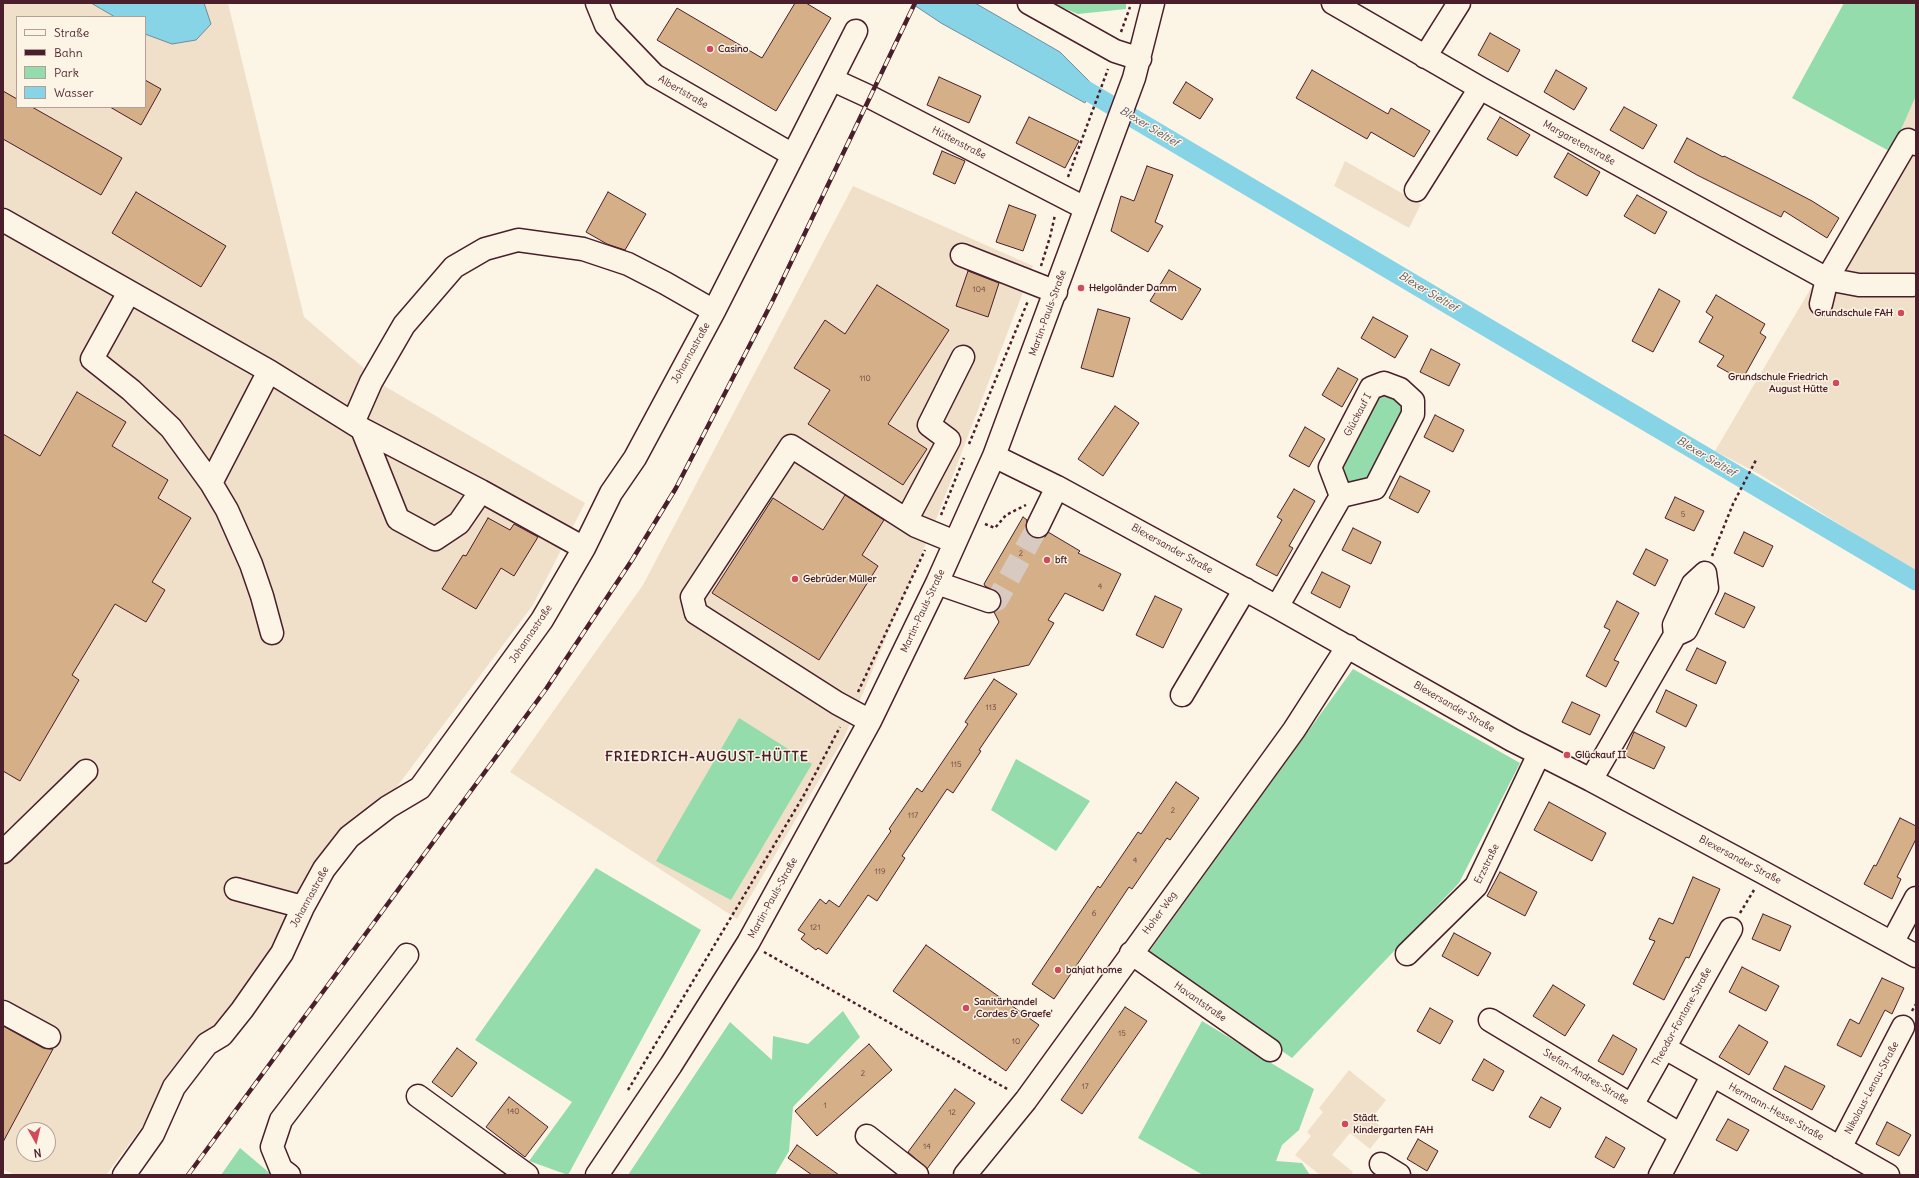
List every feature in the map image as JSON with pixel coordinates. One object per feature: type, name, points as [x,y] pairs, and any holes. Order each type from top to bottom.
[{"type":"street","name":"Albertstraße","points":[[596,3],[606,25],[654,75],[793,154]]},
{"type":"street","points":[[1029,3],[1115,51],[1137,69]]},
{"type":"street","name":"Martin-Pauls-Straße","points":[[597,1175],[671,1065],[748,943],[870,721],[937,583],[994,456],[1056,292],[1085,208],[1137,69],[1154,3]]},
{"type":"street","name":"Margaretenstraße","points":[[1334,3],[1480,88],[1827,279],[1859,285],[1914,285]]},
{"type":"street","points":[[1426,57],[1459,3]]},
{"type":"street","name":"Johannastraße","points":[[124,1175],[153,1134],[174,1087],[207,1044],[222,1034],[242,1010],[282,953],[303,907],[324,869],[349,837],[388,807],[420,788],[542,620],[584,548],[611,493],[635,458],[714,311],[793,154],[833,80],[856,32]]},
{"type":"street","name":"Hüttenstraße","points":[[833,80],[870,97],[1085,208]]},
{"type":"street","points":[[1416,190],[1480,88]]},
{"type":"street","points":[[1821,304],[1827,279],[1912,142]]},
{"type":"street","points":[[3,220],[269,371],[357,426],[481,491],[584,548]]},
{"type":"street","points":[[481,491],[459,523],[435,539],[398,519],[357,426],[371,382],[404,325],[454,267],[485,249],[518,240],[583,249],[628,264],[714,311]]},
{"type":"street","points":[[962,255],[1056,292]]},
{"type":"street","points":[[129,292],[92,358],[131,390],[171,428],[211,483],[227,510],[251,564],[262,596],[272,633]]},
{"type":"street","points":[[906,519],[949,440],[930,425],[963,357]]},
{"type":"street","points":[[211,483],[269,371]]},
{"type":"street","name":"Glückauf I","points":[[1384,383],[1400,389],[1413,401],[1413,414],[1375,488],[1341,496],[1330,467],[1372,388],[1384,383]]},
{"type":"street","points":[[870,721],[849,710],[696,613],[692,597],[792,446],[916,526],[955,542]]},
{"type":"street","name":"Blexersander Straße","points":[[994,456],[1053,496],[1245,589],[1539,754],[1591,780],[1916,956]]},
{"type":"street","points":[[1038,526],[1053,496]]},
{"type":"street","points":[[1277,607],[1341,496]]},
{"type":"street","points":[[1591,780],[1674,635],[1686,630],[1706,588],[1705,573]]},
{"type":"street","points":[[937,583],[989,601]]},
{"type":"street","points":[[1182,695],[1245,589]]},
{"type":"street","name":"Hoher Weg","points":[[965,1175],[1026,1100],[1294,730],[1348,646]]},
{"type":"street","name":"Erzstraße","points":[[1408,954],[1476,886],[1539,754]]},
{"type":"street","points":[[5,845],[86,771]]},
{"type":"street","points":[[236,889],[303,907]]},
{"type":"street","points":[[1892,942],[1916,898]]},
{"type":"street","name":"Theodor-Fontane-Straße","points":[[1632,1105],[1731,929]]},
{"type":"street","name":"Havantstraße","points":[[1131,953],[1270,1050]]},
{"type":"street","points":[[289,1175],[281,1169],[272,1147],[281,1120],[407,955]]},
{"type":"street","points":[[3,1012],[48,1038]]},
{"type":"street","name":"Stefan-Andres-Straße","points":[[1490,1020],[1681,1135]]},
{"type":"street","name":"Nikolaus-Lenau-Straße","points":[[1840,1148],[1903,1027]]},
{"type":"street","name":"Hermann-Hesse-Straße","points":[[1665,1048],[1888,1175]]},
{"type":"street","points":[[1660,1175],[1712,1076]]},
{"type":"street","points":[[418,1096],[527,1175]]},
{"type":"street","points":[[867,1136],[917,1175]]},
{"type":"path","points":[[968,446],[1034,284],[1050,237],[1059,194],[1072,171],[1102,87]]},
{"type":"path","points":[[626,1094],[804,795],[849,710],[933,533],[965,454]]},
{"type":"path","points":[[1705,573],[1733,504],[1756,460]]},
{"type":"path","points":[[995,528],[1006,515],[1023,505],[1039,502],[1053,496]]},
{"type":"path","points":[[1731,929],[1764,873]]},
{"type":"path","points":[[748,943],[1026,1100]]},
{"type":"shaded area","points":[[3,3],[228,3],[304,317],[386,387],[585,503],[533,605],[106,1175],[15,1175],[3,1169]]},
{"type":"shaded area","name":"Grundschule Friedrich August Hütte","points":[[1916,96],[1916,572],[1759,474],[1715,451],[1891,152]]},
{"type":"shaded area","points":[[1345,161],[1421,204],[1409,228],[1334,186]]},
{"type":"shaded area","points":[[853,186],[1033,266],[937,517],[844,738],[737,919],[510,772],[643,585]]},
{"type":"shaded area","name":"Städt. Kindergarten FAH","points":[[1349,1070],[1386,1100],[1371,1119],[1385,1130],[1370,1149],[1350,1133],[1332,1155],[1353,1172],[1351,1175],[1320,1175],[1295,1155],[1311,1136],[1307,1132],[1323,1112],[1319,1108]]},
{"type":"green space","points":[[1051,3],[1126,3],[1126,9],[1078,14]]},
{"type":"green space","points":[[1844,3],[1916,3],[1916,96],[1891,152],[1792,98]]},
{"type":"green space","points":[[1389,392],[1404,404],[1404,413],[1365,485],[1354,485],[1343,480],[1338,470],[1376,397]]},
{"type":"green space","points":[[1353,669],[1520,763],[1459,883],[1292,1058],[1146,956]]},
{"type":"green space","points":[[739,718],[812,764],[731,900],[656,861]]},
{"type":"green space","points":[[1016,759],[1090,801],[1056,851],[991,810]]},
{"type":"green space","points":[[596,868],[701,930],[568,1175],[529,1161],[572,1102],[475,1040]]},
{"type":"green space","points":[[843,1011],[860,1037],[793,1107],[789,1151],[775,1175],[628,1175],[730,1022],[772,1060],[773,1036],[808,1044]]},
{"type":"green space","points":[[1202,1021],[1314,1089],[1299,1130],[1282,1145],[1276,1161],[1302,1163],[1310,1175],[1203,1175],[1138,1138]]},
{"type":"green space","points":[[240,1148],[272,1175],[221,1175]]},
{"type":"water","points":[[91,3],[204,3],[211,24],[196,40],[172,44],[146,34],[146,16],[113,16]]},
{"type":"water","points":[[911,3],[975,3],[1060,52],[1092,84],[1085,103],[941,23]]},
{"type":"building","name":"Casino","points":[[795,3],[806,3],[831,18],[776,111],[657,40],[677,8],[762,58]]},
{"type":"building","points":[[1490,33],[1520,50],[1508,72],[1478,55]]},
{"type":"building","points":[[1312,70],[1388,114],[1391,108],[1430,131],[1414,157],[1371,132],[1367,139],[1296,98]]},
{"type":"building","points":[[1556,70],[1587,88],[1574,110],[1544,92]]},
{"type":"building","points":[[939,77],[981,96],[969,123],[927,105]]},
{"type":"building","points":[[146,81],[161,89],[141,125],[112,108],[146,108]]},
{"type":"building","points":[[1186,82],[1213,99],[1200,119],[1173,103]]},
{"type":"building","points":[[3,91],[16,98],[16,108],[34,108],[122,158],[101,195],[3,139]]},
{"type":"building","points":[[1624,107],[1657,125],[1643,149],[1610,130]]},
{"type":"building","points":[[1029,117],[1079,141],[1065,168],[1016,143]]},
{"type":"building","points":[[1500,117],[1530,135],[1517,156],[1487,139]]},
{"type":"building","points":[[1687,138],[1812,201],[1839,218],[1827,238],[1784,211],[1781,217],[1674,162]]},
{"type":"building","points":[[942,151],[965,161],[955,184],[933,174]]},
{"type":"building","points":[[1568,153],[1600,172],[1587,196],[1554,177]]},
{"type":"building","points":[[1147,166],[1173,175],[1155,222],[1163,226],[1148,252],[1111,231],[1121,196],[1134,201]]},
{"type":"building","points":[[136,192],[226,246],[201,287],[112,233]]},
{"type":"building","points":[[608,192],[646,214],[625,250],[607,244],[586,232]]},
{"type":"building","points":[[1637,195],[1667,212],[1655,234],[1624,216]]},
{"type":"building","points":[[1009,205],[1036,215],[1023,251],[996,242]]},
{"type":"building","points":[[1169,270],[1201,289],[1182,320],[1150,301]]},
{"type":"building","points":[[968,271],[999,283],[988,317],[956,306]]},
{"type":"building","points":[[877,285],[949,330],[888,424],[927,449],[903,485],[808,424],[830,390],[794,368],[825,320],[845,334]]},
{"type":"building","points":[[1659,289],[1680,301],[1653,352],[1632,341]]},
{"type":"building","points":[[1716,295],[1765,324],[1760,333],[1766,337],[1742,380],[1717,366],[1724,356],[1699,342],[1713,317],[1706,312]]},
{"type":"building","points":[[1098,309],[1130,318],[1113,377],[1081,368]]},
{"type":"building","points":[[1373,317],[1408,336],[1395,358],[1361,338]]},
{"type":"building","points":[[1431,349],[1460,364],[1449,386],[1420,372]]},
{"type":"building","points":[[1338,368],[1358,379],[1342,407],[1322,395]]},
{"type":"building","points":[[77,392],[126,422],[112,446],[168,480],[158,498],[191,518],[152,582],[165,590],[146,622],[115,604],[72,675],[79,680],[20,781],[3,771],[3,434],[40,456]]},
{"type":"building","points":[[1115,406],[1139,423],[1103,476],[1078,459]]},
{"type":"building","points":[[1435,415],[1464,430],[1453,452],[1424,437]]},
{"type":"building","points":[[1305,427],[1325,439],[1309,467],[1289,456]]},
{"type":"building","points":[[1400,476],[1430,491],[1418,513],[1389,498]]},
{"type":"building","points":[[1294,489],[1315,501],[1289,546],[1293,548],[1277,576],[1256,565],[1282,520],[1277,517]]},
{"type":"building","name":"Gebrüder Müller","points":[[845,495],[884,520],[862,555],[878,566],[819,660],[712,593],[773,498],[823,530]]},
{"type":"building","points":[[1675,497],[1704,511],[1694,531],[1665,518]]},
{"type":"building","points":[[1023,517],[1027,520],[1026,527],[1028,533],[1032,537],[1045,537],[1048,532],[1080,551],[1078,553],[1121,574],[1103,611],[1065,593],[1048,620],[1054,623],[1029,665],[964,679],[999,622],[994,612],[1001,605],[1001,598],[998,593],[984,584]]},
{"type":"building","points":[[488,518],[510,530],[514,524],[538,537],[514,576],[501,568],[476,609],[442,589],[463,555],[466,556]]},
{"type":"building","points":[[1353,528],[1381,542],[1371,564],[1342,550]]},
{"type":"building","points":[[1744,532],[1773,546],[1763,567],[1734,553]]},
{"type":"building","points":[[1646,549],[1668,560],[1655,586],[1633,574]]},
{"type":"building","points":[[1322,572],[1350,586],[1340,608],[1311,593]]},
{"type":"building","points":[[1725,593],[1755,607],[1744,628],[1715,614]]},
{"type":"building","points":[[1155,596],[1182,609],[1163,648],[1136,635]]},
{"type":"building","points":[[1617,601],[1639,613],[1614,660],[1619,662],[1606,687],[1586,676],[1610,630],[1604,627]]},
{"type":"building","points":[[1697,648],[1726,662],[1716,684],[1686,670]]},
{"type":"building","points":[[994,679],[1017,694],[979,750],[981,751],[953,793],[947,789],[902,856],[905,858],[877,901],[868,895],[827,954],[818,948],[816,950],[801,939],[805,934],[798,930],[820,899],[826,904],[829,900],[839,907],[891,831],[889,829],[917,788],[922,792],[968,724],[965,722]]},
{"type":"building","points":[[1666,690],[1697,705],[1686,727],[1656,712]]},
{"type":"building","points":[[1572,702],[1600,715],[1590,735],[1562,722]]},
{"type":"building","points":[[1634,732],[1665,747],[1654,769],[1624,755]]},
{"type":"building","points":[[1176,782],[1199,798],[1170,840],[1167,838],[1132,889],[1129,887],[1054,999],[1032,984],[1098,886],[1100,888],[1138,832],[1141,834]]},
{"type":"building","points":[[1549,802],[1606,833],[1592,861],[1534,830]]},
{"type":"building","points":[[1900,818],[1916,826],[1916,839],[1897,877],[1901,879],[1892,899],[1864,884],[1874,865],[1876,866]]},
{"type":"building","points":[[1500,872],[1537,892],[1525,916],[1487,896]]},
{"type":"building","points":[[1693,877],[1720,889],[1689,958],[1686,957],[1664,1000],[1633,984],[1655,941],[1649,939],[1659,918],[1673,924]]},
{"type":"building","points":[[1763,914],[1791,926],[1780,951],[1752,939]]},
{"type":"building","points":[[1454,933],[1491,953],[1478,976],[1442,956]]},
{"type":"building","name":"Sanitärhandel ,Cordes & Graefe'","points":[[926,945],[1039,1025],[1006,1071],[893,991]]},
{"type":"building","points":[[1742,967],[1779,986],[1766,1011],[1729,992]]},
{"type":"building","points":[[1882,978],[1904,988],[1892,1014],[1885,1010],[1861,1057],[1837,1045],[1850,1019],[1859,1024]]},
{"type":"building","points":[[1553,985],[1585,1005],[1565,1036],[1533,1016]]},
{"type":"building","points":[[1125,1007],[1147,1021],[1082,1114],[1061,1100]]},
{"type":"building","points":[[1430,1008],[1453,1021],[1440,1044],[1417,1031]]},
{"type":"building","points":[[1739,1025],[1768,1042],[1749,1075],[1719,1057]]},
{"type":"building","points":[[3,1026],[43,1048],[53,1049],[3,1142]]},
{"type":"building","points":[[1613,1035],[1637,1049],[1623,1075],[1598,1061]]},
{"type":"building","points":[[869,1044],[892,1070],[817,1136],[795,1111]]},
{"type":"building","points":[[457,1048],[477,1063],[452,1097],[432,1082]]},
{"type":"building","points":[[1484,1059],[1504,1071],[1493,1091],[1472,1080]]},
{"type":"building","points":[[1785,1066],[1825,1086],[1812,1110],[1773,1089]]},
{"type":"building","points":[[955,1089],[975,1103],[927,1169],[908,1152]]},
{"type":"building","points":[[509,1097],[548,1127],[525,1157],[486,1127]]},
{"type":"building","points":[[1541,1097],[1561,1108],[1550,1128],[1529,1117]]},
{"type":"building","points":[[1728,1119],[1749,1130],[1737,1151],[1716,1140]]},
{"type":"building","points":[[1887,1122],[1911,1135],[1899,1156],[1876,1144]]},
{"type":"building","points":[[1606,1137],[1625,1148],[1614,1168],[1595,1157]]},
{"type":"building","points":[[1418,1139],[1438,1151],[1427,1171],[1407,1159]]},
{"type":"building","points":[[797,1145],[839,1175],[812,1175],[788,1158]]},
{"type":"waterway","name":"Blexer Sieltief","points":[[1067,79],[1916,581]]},
{"type":"tunnel","points":[[989,601],[997,600],[1038,526]]},
{"type":"railway","points":[[188,1175],[546,689],[632,560],[676,488],[772,302],[915,3]]},
{"type":"place","name":"Casino","points":[[710,49]]},
{"type":"place","name":"Helgoländer Damm","points":[[1081,288]]},
{"type":"place","name":"Grundschule FAH","points":[[1901,313]]},
{"type":"place","name":"Grundschule Friedrich August Hütte","points":[[1836,383]]},
{"type":"place","name":"bft","points":[[1047,560]]},
{"type":"place","name":"Gebrüder Müller","points":[[795,579]]},
{"type":"place","name":"Glückauf II","points":[[1567,755]]},
{"type":"place","name":"bahjat home","points":[[1058,970]]},
{"type":"place","name":"Sanitärhandel ,Cordes & Graefe'","points":[[966,1008]]},
{"type":"place","name":"Städt. Kindergarten FAH","points":[[1345,1124]]},
{"type":"district","name":"FRIEDRICH-AUGUST-HÜTTE","points":[[707,757]]}]
